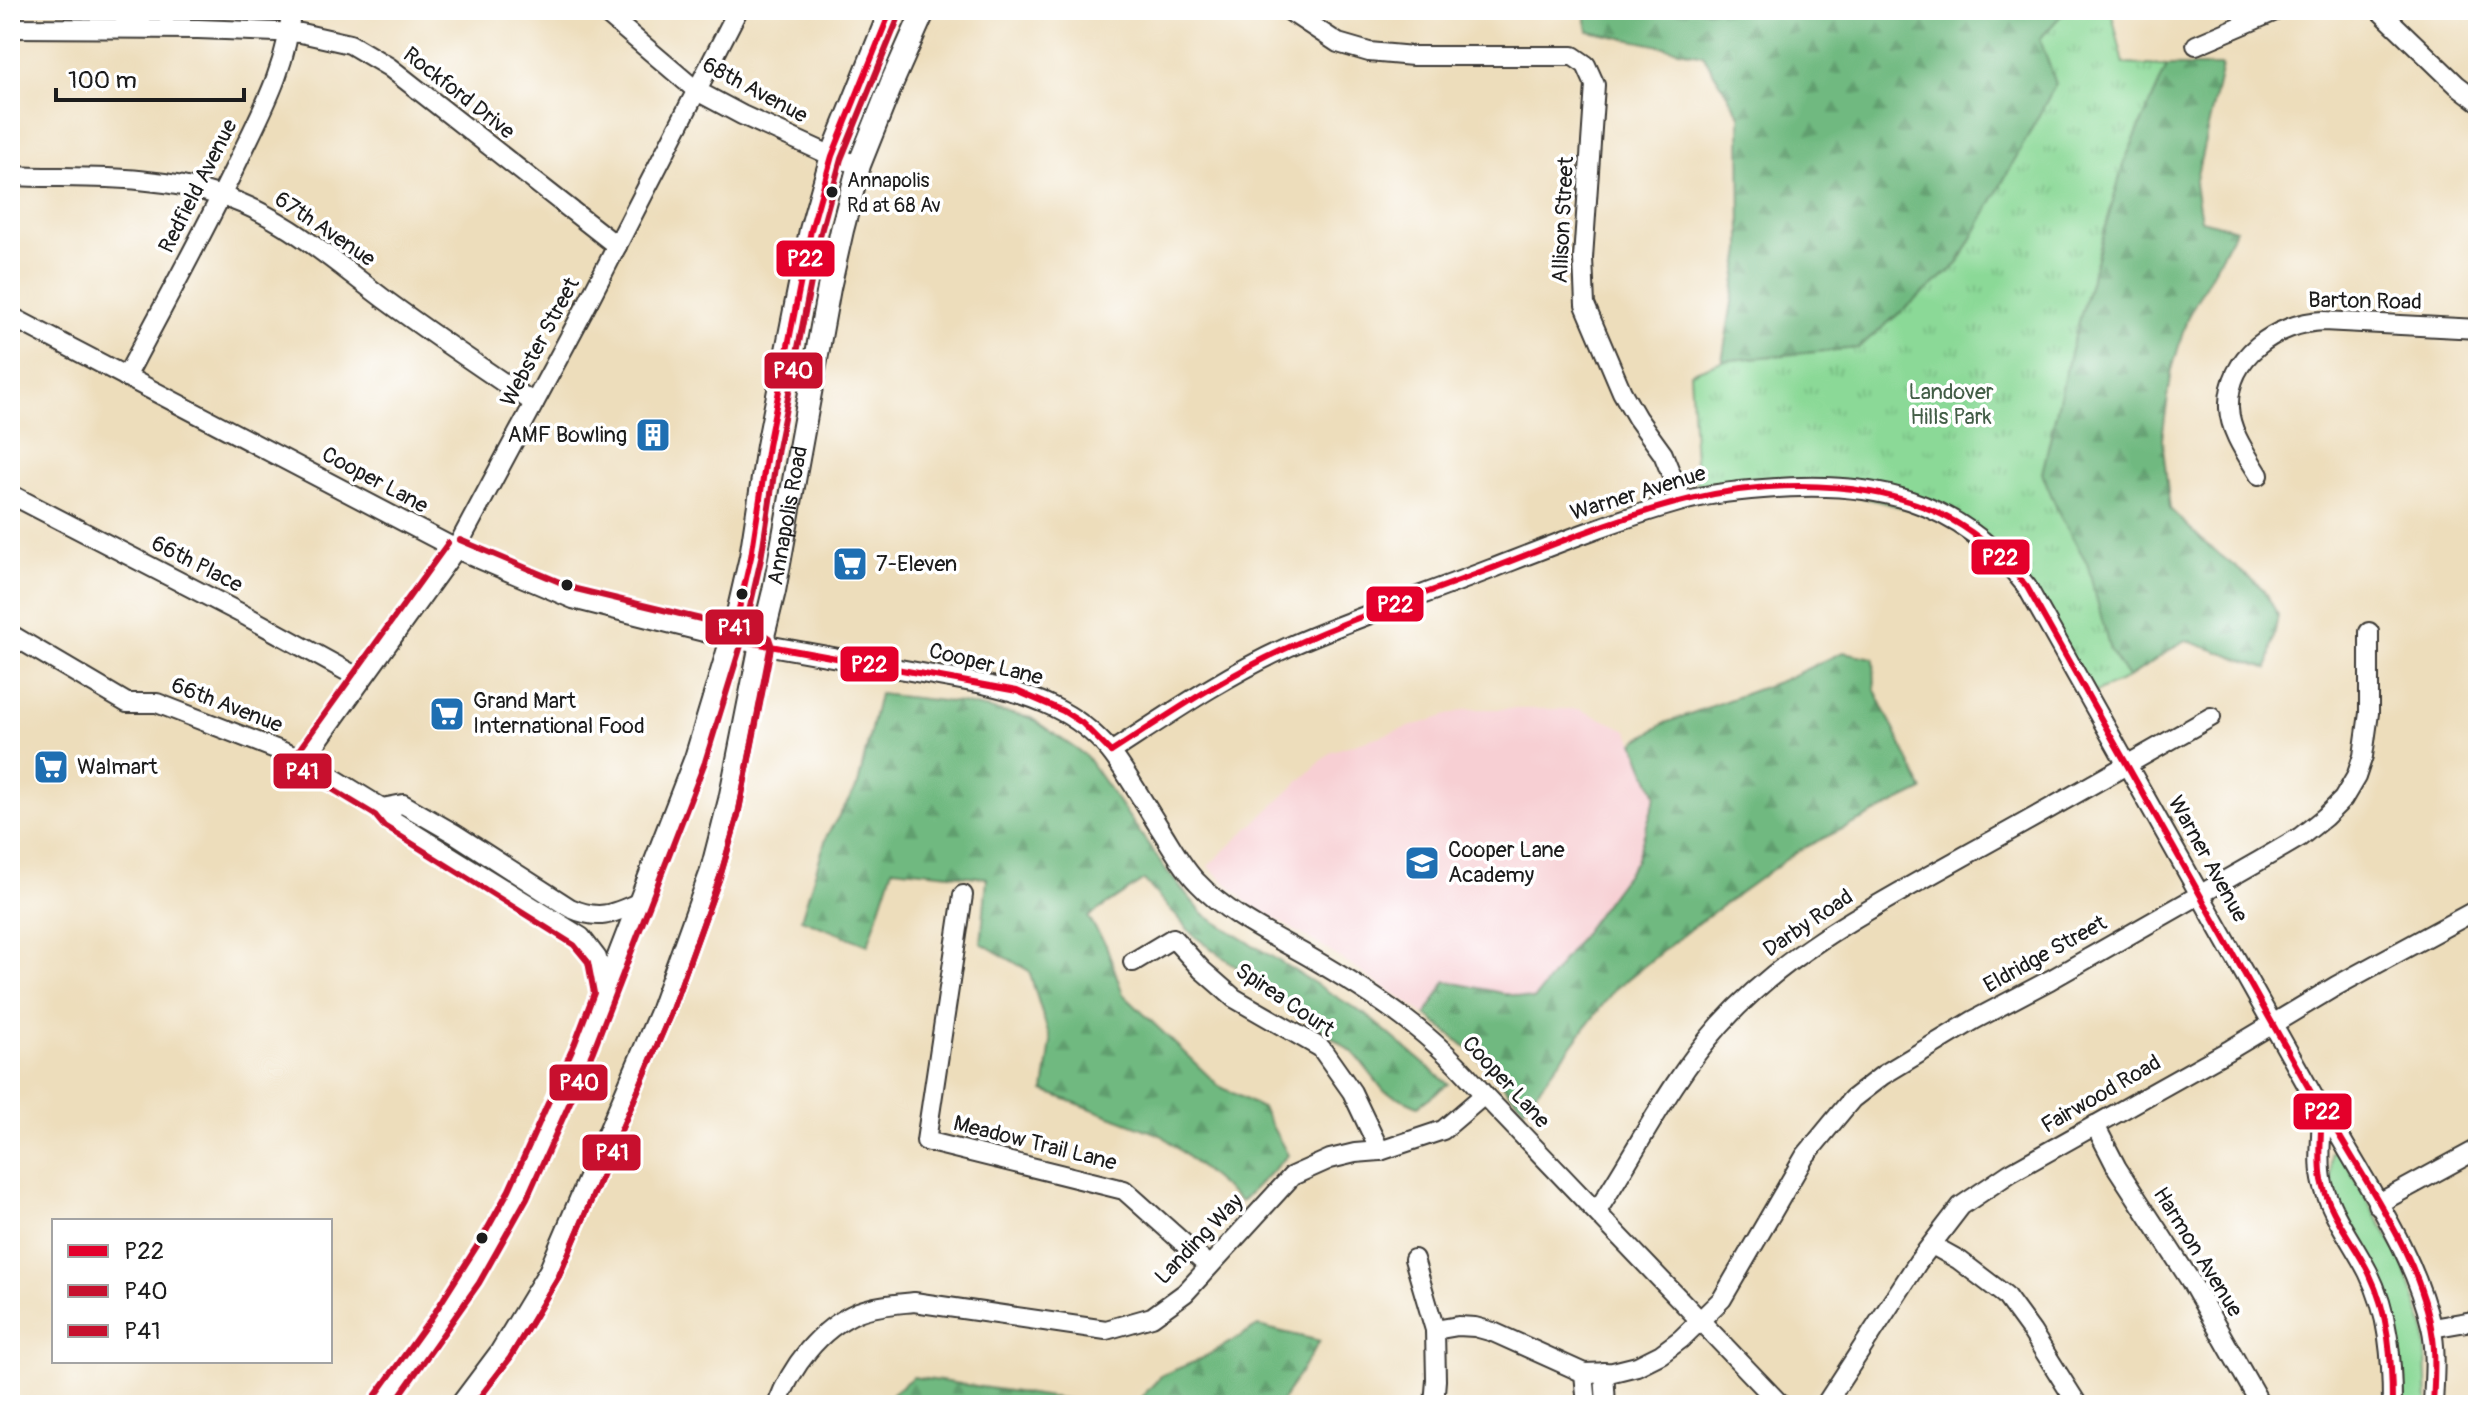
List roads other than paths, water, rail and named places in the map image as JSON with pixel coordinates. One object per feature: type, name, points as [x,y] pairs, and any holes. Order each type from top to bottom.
[{"type":"main road","name":"Annapolis Road","points":[[381,1405],[440,1323],[493,1240],[518,1194],[584,1047],[696,758],[732,639],[751,557],[768,446],[811,230],[832,156],[891,10]]},
{"type":"main road","name":"Annapolis Road","points":[[462,1405],[501,1353],[550,1272],[661,1012],[706,889],[728,812],[774,591],[830,282],[859,165],[924,10]]},
{"type":"street","name":"Redfield Avenue","points":[[126,377],[222,196],[277,76],[289,32],[291,10]]},
{"type":"street","name":"68th Avenue","points":[[602,10],[697,91],[742,115],[859,165]]},
{"type":"street","name":"Webster Street","points":[[304,760],[456,549],[738,10]]},
{"type":"street","name":"Allison Street","points":[[1288,10],[1338,43],[1369,52],[1413,56],[1573,56],[1586,65],[1595,85],[1583,258],[1585,305],[1622,392],[1663,454],[1682,501]]},
{"type":"street","points":[[2196,45],[2278,10]]},
{"type":"street","points":[[2379,10],[2457,85],[2478,101]]},
{"type":"street","name":"Rockford Drive","points":[[10,28],[198,29],[289,32],[331,38],[370,54],[617,246]]},
{"type":"street","name":"67th Avenue","points":[[10,176],[124,178],[183,186],[222,196],[263,213],[534,403]]},
{"type":"street","name":"Cooper Lane","points":[[10,316],[456,549],[573,599],[732,639],[1017,691],[1042,700],[1082,723],[1111,752],[1181,860],[1208,893],[1273,936],[1378,998],[1427,1035],[1781,1405]]},
{"type":"street","name":"Barton Road","points":[[2259,475],[2232,421],[2230,394],[2244,360],[2273,334],[2305,322],[2323,321],[2478,329]]},
{"type":"street","name":"Warner Avenue","points":[[1111,752],[1186,704],[1286,648],[1535,552],[1682,501],[1724,492],[1803,485],[1857,488],[1926,506],[1959,522],[1994,549],[2027,587],[2321,1110],[2332,1123],[2404,1251],[2415,1274],[2432,1328],[2433,1405]]},
{"type":"street","name":"66th Place","points":[[10,494],[361,679]]},
{"type":"street","name":"Eldridge Street","points":[[1584,1373],[1637,1366],[1661,1354],[1701,1321],[1722,1299],[1805,1156],[1852,1099],[1883,1075],[2300,837],[2325,817],[2343,799],[2356,777],[2366,740],[2369,632]]},
{"type":"street","name":"66th Avenue","points":[[10,634],[127,703],[157,703],[304,760],[382,808],[389,818],[581,937],[597,958],[604,994]]},
{"type":"street","name":"Darby Road","points":[[1597,1211],[1691,1062],[1719,1026],[1778,970],[1881,903],[2211,717]]},
{"type":"street","name":"66th Avenue","points":[[382,808],[403,804],[586,915],[603,916],[640,902]]},
{"type":"street","name":"Meadow Trail Lane","points":[[963,895],[926,1141],[1124,1190],[1208,1265]]},
{"type":"street","name":"Fairwood Road","points":[[1825,1405],[1918,1262],[1961,1206],[1981,1191],[2336,986],[2478,909]]},
{"type":"street","name":"Spirea Court","points":[[1133,962],[1173,938],[1202,970],[1234,998],[1321,1048],[1352,1092],[1380,1151]]},
{"type":"street","name":"Landing Way","points":[[777,1405],[798,1362],[834,1326],[858,1312],[889,1304],[914,1302],[1106,1330],[1152,1317],[1185,1293],[1292,1176],[1330,1159],[1380,1151],[1443,1130],[1484,1095]]},
{"type":"street","name":"Warner Avenue","points":[[2321,1110],[2320,1161],[2323,1182],[2330,1203],[2368,1271],[2382,1308],[2390,1343],[2392,1405]]},
{"type":"street","name":"Harmon Avenue","points":[[2095,1125],[2117,1168],[2190,1280],[2261,1405]]},
{"type":"street","points":[[2377,1204],[2478,1149]]},
{"type":"street","points":[[1932,1245],[1959,1260],[2005,1295],[2078,1405]]},
{"type":"street","points":[[1414,1259],[1435,1330],[1434,1405]]},
{"type":"street","points":[[2432,1328],[2478,1320]]},
{"type":"street","points":[[1435,1330],[1466,1327],[1493,1332],[1584,1373],[1587,1405]]},
{"type":"street","points":[[1604,1372],[1606,1405]]},
{"type":"place","name":"Annapolis Rd at 68 Av","points":[[832,192]]},
{"type":"place","name":"AMF Bowling","points":[[653,435]]},
{"type":"place","name":"7-Eleven","points":[[850,564]]},
{"type":"place","name":"Grand Mart International Food","points":[[447,714]]},
{"type":"place","name":"Walmart","points":[[51,767]]},
{"type":"place","name":"Cooper Lane Academy","points":[[1422,863]]},
{"type":"park label","name":"Landover Hills Park","points":[[1951,404]]}]
